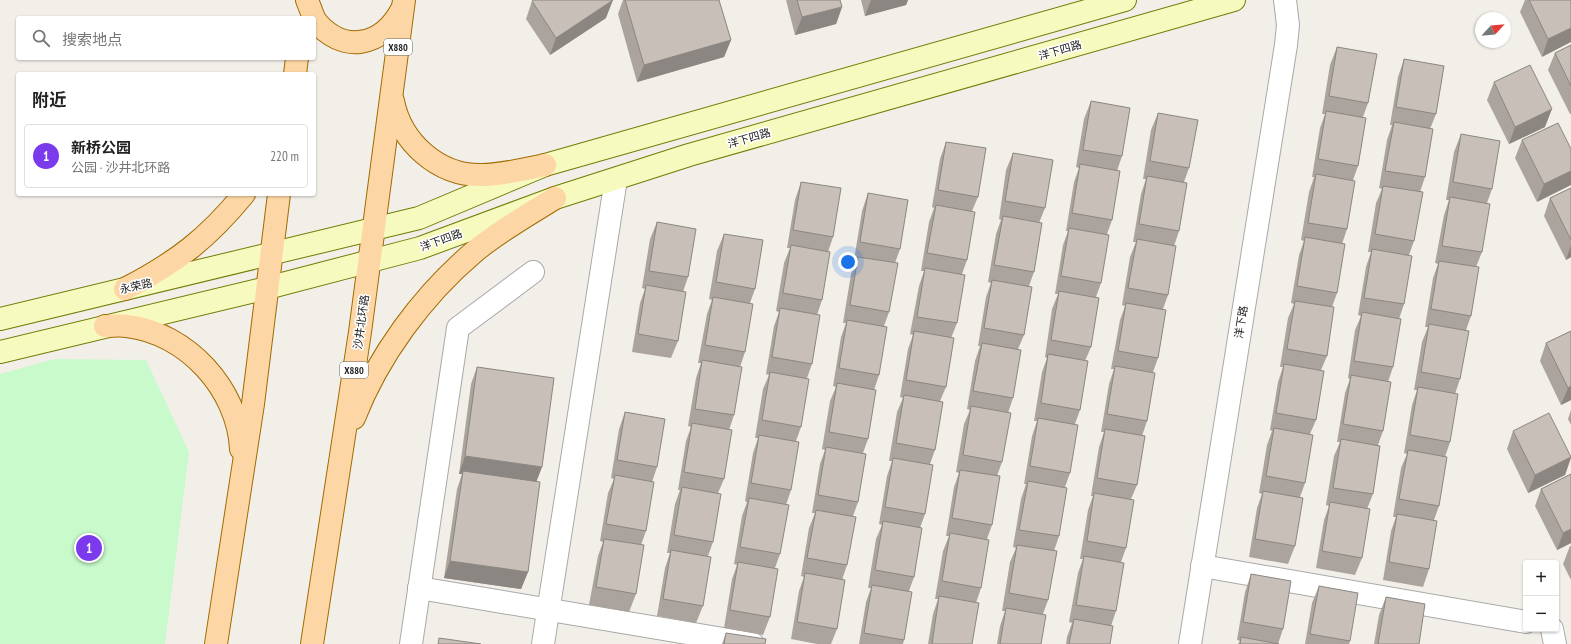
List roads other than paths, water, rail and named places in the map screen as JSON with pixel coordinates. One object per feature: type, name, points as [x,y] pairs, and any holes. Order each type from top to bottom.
[{"type":"main road","points":[[302,16],[306,0]]},
{"type":"main road","points":[[306,0],[313,16]]},
{"type":"main road","points":[[316,21],[325,32],[339,39],[355,42],[371,40],[385,33],[396,21],[404,4]]},
{"type":"main road","name":"沙井北环路","points":[[312,644],[370,261],[404,4]]},
{"type":"main road","points":[[295,72],[297,60]]},
{"type":"main road","points":[[392,95],[395,111],[401,126],[410,140],[434,162],[449,169],[465,174],[481,175],[545,165]]},
{"type":"main road","points":[[125,289],[171,264],[191,249],[242,196]]},
{"type":"main road","points":[[216,644],[242,473],[279,196]]},
{"type":"main road","points":[[342,447],[359,404],[378,369],[414,315],[455,270],[474,252],[555,198]]},
{"type":"main road","points":[[105,326],[126,326],[157,335],[181,347],[205,366],[219,385],[229,405],[241,445],[242,473]]},
{"type":"street","points":[[271,254],[419,218],[545,165],[1125,0]]},
{"type":"street","name":"洋下四路","points":[[267,288],[420,248],[555,198],[697,153],[1234,0]]},
{"type":"street","name":"洋下路","points":[[1190,644],[1286,45],[1288,25],[1285,0]]},
{"type":"street","points":[[542,644],[616,179]]},
{"type":"street","name":"永荣路","points":[[0,319],[271,254]]},
{"type":"street","points":[[411,644],[458,328],[533,272]]},
{"type":"street","points":[[0,352],[267,288]]},
{"type":"street","points":[[0,307],[29,312]]},
{"type":"street","points":[[1202,566],[1523,621]]},
{"type":"street","points":[[419,588],[547,609],[702,640],[753,644]]},
{"type":"street","points":[[1553,632],[1555,644]]},
{"type":"place","name":"新桥公园","points":[[89,548]]}]
